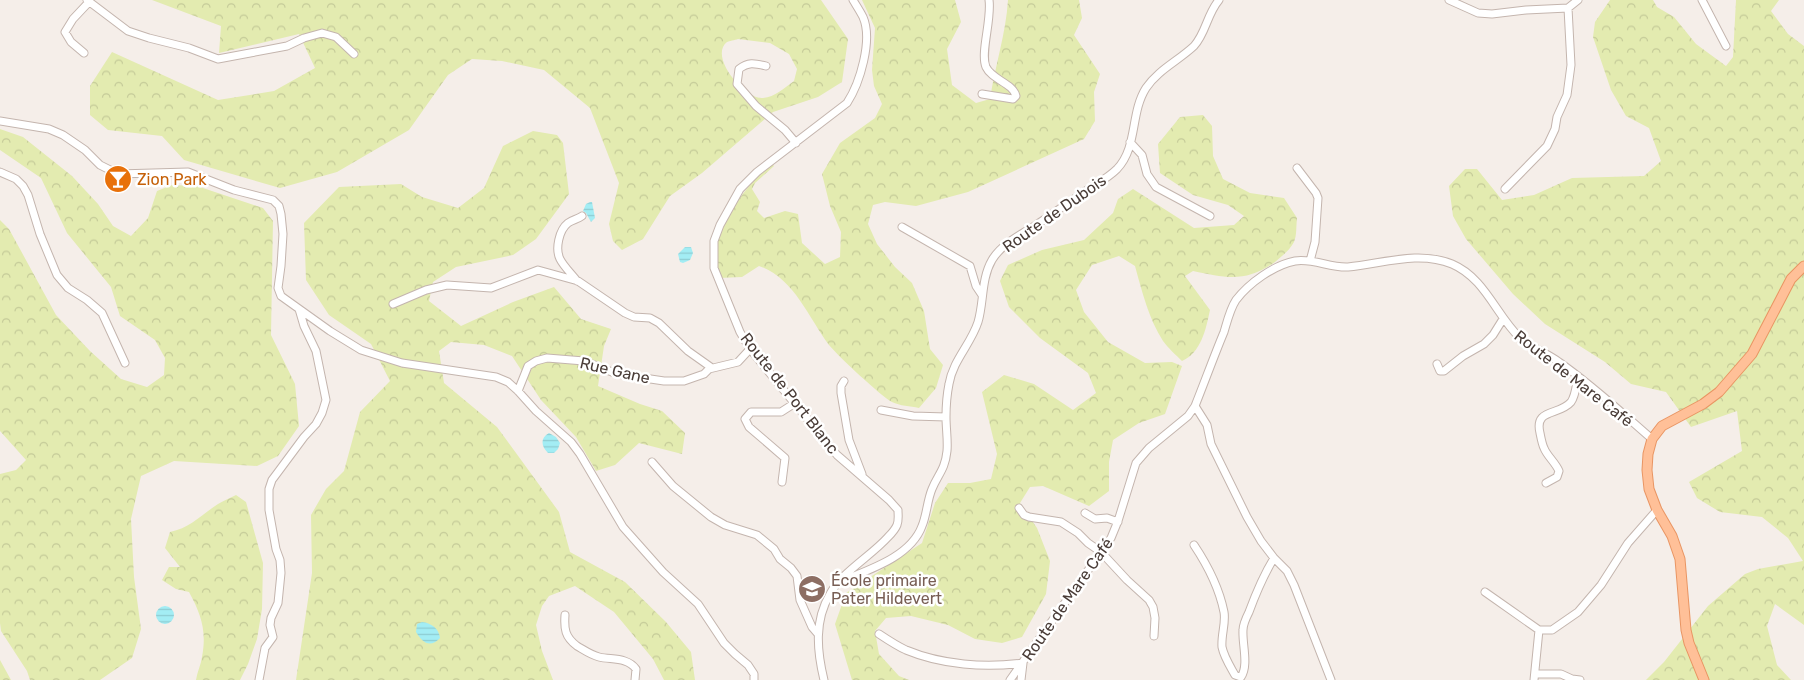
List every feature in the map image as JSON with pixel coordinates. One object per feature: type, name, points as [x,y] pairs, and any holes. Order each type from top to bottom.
[{"type":"main road","points":[[1704,680],[1689,643],[1686,630],[1680,559],[1672,536],[1657,510],[1650,489],[1647,470],[1648,454],[1652,439],[1662,426],[1703,404],[1719,392],[1752,354],[1791,279],[1804,266]]},
{"type":"street","name":"Route de Port Blanc","points":[[824,680],[818,657],[818,634],[825,604],[830,592],[897,527],[898,510],[837,455],[750,349],[740,332],[717,279],[713,257],[714,240],[727,210],[740,189],[757,172],[847,103],[856,89],[865,50],[866,32],[863,18],[853,0]]},
{"type":"street","points":[[982,94],[1013,99],[1016,96],[1014,92],[990,73],[985,64],[985,48],[990,20],[989,0]]},
{"type":"street","name":"Route de Dubois","points":[[840,582],[889,560],[908,547],[916,538],[922,526],[932,489],[945,467],[947,450],[946,417],[952,370],[978,322],[985,279],[992,260],[1005,244],[1063,208],[1116,170],[1123,161],[1130,142],[1138,106],[1145,89],[1158,74],[1194,45],[1219,0]]},
{"type":"street","points":[[1449,0],[1478,13],[1492,14],[1568,8],[1578,0]]},
{"type":"street","points":[[1702,0],[1726,46]]},
{"type":"street","points":[[84,53],[71,42],[64,32],[88,1],[128,31],[189,48],[218,59],[287,46],[304,38],[322,34],[336,37],[354,54]]},
{"type":"street","points":[[1505,189],[1547,146],[1567,96],[1571,65],[1568,8]]},
{"type":"street","points":[[766,66],[754,63],[746,64],[739,69],[737,84],[756,106],[785,130],[796,143]]},
{"type":"street","points":[[0,121],[48,129],[63,135],[85,150],[100,165],[118,174],[188,172],[234,190],[273,200],[279,206],[283,234],[278,288],[281,296],[330,331],[361,350],[384,359],[496,377],[508,382],[571,442],[623,527],[663,572],[698,604],[724,643],[752,669],[754,680]]},
{"type":"street","points":[[1130,142],[1142,155],[1147,174],[1156,187],[1210,216]]},
{"type":"street","points":[[1297,168],[1318,198],[1315,242],[1310,261]]},
{"type":"street","points":[[0,172],[16,179],[23,186],[57,275],[68,288],[87,300],[102,313],[125,363]]},
{"type":"street","points":[[582,216],[567,224],[562,231],[558,254],[561,261],[578,281],[625,313],[634,317],[650,318],[659,323],[688,351],[712,368]]},
{"type":"street","points":[[902,227],[970,266],[976,286],[982,295]]},
{"type":"street","name":"Route de Mare Café","points":[[1010,680],[1111,538],[1118,522],[1136,463],[1148,448],[1188,416],[1195,406],[1235,301],[1248,287],[1280,266],[1296,261],[1310,261],[1346,267],[1388,260],[1424,257],[1451,264],[1469,273],[1481,286],[1503,319],[1522,340],[1559,361],[1652,439]]},
{"type":"street","points":[[393,304],[426,290],[447,286],[491,288],[538,270],[578,281]]},
{"type":"street","points":[[259,680],[265,648],[273,637],[270,625],[278,603],[281,574],[280,560],[276,550],[269,510],[269,490],[272,480],[316,424],[326,400],[316,351],[304,326],[299,309]]},
{"type":"street","points":[[1438,364],[1439,369],[1444,371],[1458,359],[1484,344],[1503,319]]},
{"type":"street","name":"Rue Gane","points":[[518,391],[528,366],[536,361],[547,358],[584,361],[617,374],[664,381],[684,381],[704,374],[712,368],[738,362],[750,349]]},
{"type":"street","points":[[1546,483],[1557,477],[1559,471],[1544,449],[1540,431],[1540,419],[1569,404],[1574,395],[1578,376]]},
{"type":"street","points":[[844,381],[841,386],[841,393],[849,440],[864,478]]},
{"type":"street","points":[[782,482],[786,458],[750,427],[745,420],[751,412],[781,412],[795,403]]},
{"type":"street","points":[[1195,406],[1207,425],[1211,444],[1242,509],[1261,541],[1287,571],[1332,680]]},
{"type":"street","points":[[881,410],[912,416],[946,417]]},
{"type":"street","points":[[652,462],[667,480],[711,517],[725,525],[757,535],[774,549],[780,559],[791,568],[796,576],[800,600],[812,627],[818,634]]},
{"type":"street","points":[[1019,508],[1024,515],[1029,517],[1061,522],[1102,552],[1127,580],[1150,600],[1154,607],[1154,636]]},
{"type":"street","points":[[1485,592],[1539,630],[1552,630],[1578,612],[1601,584],[1628,543],[1657,510]]},
{"type":"street","points":[[1085,513],[1095,519],[1107,518],[1118,522]]},
{"type":"street","points":[[1194,546],[1209,568],[1221,598],[1224,614],[1222,647],[1235,675],[1241,676],[1244,673],[1246,659],[1242,648],[1242,628],[1259,585],[1274,558]]},
{"type":"street","points":[[565,615],[564,629],[571,641],[588,653],[598,657],[630,662],[636,669],[635,680]]},
{"type":"street","points":[[1539,630],[1534,677],[1560,674],[1580,680]]},
{"type":"street","points":[[879,634],[906,650],[935,660],[952,663],[984,664],[1023,662],[1021,680]]},
{"type":"green space","points":[[152,0],[821,0],[848,39],[842,82],[818,97],[773,112],[702,173],[670,196],[643,239],[622,250],[613,241],[609,224],[619,183],[590,108],[544,70],[502,61],[472,59],[448,75],[409,130],[337,172],[280,188],[184,160],[162,136],[108,130],[90,115],[90,86],[112,52],[218,100],[274,91],[315,68],[299,34],[219,53],[221,26]],"holes":[[[738,39],[770,43],[789,54],[797,69],[794,81],[772,96],[756,97],[739,85],[732,76],[722,57],[722,49],[727,42]]]},
{"type":"green space","points":[[862,0],[955,0],[961,22],[947,49],[952,85],[976,103],[990,99],[1005,25],[1008,0],[1079,0],[1082,18],[1074,35],[1100,74],[1094,92],[1095,121],[1084,139],[968,192],[916,206],[885,202],[873,205],[868,224],[877,244],[895,267],[912,283],[924,311],[930,349],[943,365],[936,388],[919,408],[892,402],[879,393],[829,345],[799,300],[782,279],[759,266],[742,277],[719,278],[716,262],[715,251],[726,221],[752,183],[772,164],[774,166],[755,183],[752,189],[760,202],[757,211],[764,218],[785,211],[798,214],[802,243],[825,264],[840,257],[841,232],[830,206],[822,174],[840,143],[875,118],[882,104],[874,86],[872,70],[875,28]]},
{"type":"green space","points":[[1610,0],[1653,0],[1657,7],[1674,17],[1696,44],[1726,66],[1733,57],[1736,0],[1779,0],[1771,11],[1788,34],[1804,46],[1804,625],[1775,604],[1767,626],[1777,665],[1791,680],[1646,680],[1664,662],[1708,606],[1745,574],[1758,569],[1803,561],[1788,538],[1762,517],[1720,512],[1697,498],[1689,482],[1742,451],[1737,411],[1691,427],[1666,392],[1631,384],[1605,362],[1545,324],[1513,294],[1466,239],[1453,216],[1449,186],[1465,169],[1477,169],[1502,200],[1534,195],[1572,178],[1644,176],[1661,161],[1649,128],[1626,116],[1611,90],[1593,37],[1595,22]]},
{"type":"green space","points":[[1203,115],[1212,126],[1213,156],[1223,179],[1250,193],[1284,198],[1297,218],[1294,242],[1286,253],[1275,262],[1255,273],[1245,276],[1226,277],[1193,271],[1185,276],[1210,310],[1202,340],[1194,352],[1182,361],[1165,344],[1158,333],[1146,305],[1135,266],[1119,256],[1092,265],[1076,290],[1084,312],[1108,342],[1145,363],[1172,362],[1182,366],[1165,414],[1139,423],[1113,440],[1109,462],[1109,491],[1089,506],[1043,486],[1030,487],[1020,503],[1037,528],[1050,561],[1046,594],[1022,637],[1002,643],[975,639],[948,625],[911,616],[886,618],[875,631],[879,654],[899,676],[909,680],[852,680],[835,624],[846,593],[922,543],[935,503],[948,483],[970,483],[991,479],[997,454],[982,392],[1004,375],[1034,384],[1073,410],[1096,393],[1088,373],[1040,338],[1009,307],[1000,281],[1008,265],[1042,250],[1084,240],[1113,213],[1118,199],[1133,189],[1194,228],[1234,225],[1244,216],[1228,205],[1193,195],[1160,173],[1158,144],[1180,117]]},
{"type":"green space","points":[[0,129],[23,137],[72,176],[98,204],[113,226],[131,236],[148,218],[157,191],[172,185],[197,186],[263,208],[273,221],[271,335],[295,384],[299,426],[278,456],[257,466],[174,461],[141,476],[131,519],[134,577],[141,629],[132,658],[100,680],[30,680],[27,671],[1,631],[0,474],[16,470],[26,460],[0,431],[0,220],[9,229],[56,315],[90,351],[121,379],[147,387],[164,375],[165,358],[155,340],[120,316],[111,287],[67,233],[41,178],[0,150]]},
{"type":"green space","points":[[533,131],[557,135],[563,143],[569,194],[536,239],[513,255],[456,267],[433,282],[429,301],[461,326],[513,302],[554,287],[581,319],[611,329],[604,346],[598,386],[662,411],[685,433],[682,454],[639,443],[615,465],[596,471],[576,437],[541,400],[512,356],[484,345],[451,342],[439,351],[444,383],[497,427],[559,512],[570,552],[625,582],[666,622],[691,652],[695,680],[664,680],[653,659],[614,612],[575,586],[549,596],[542,606],[536,625],[542,651],[553,680],[296,680],[312,573],[311,515],[326,489],[344,471],[360,412],[390,381],[371,344],[329,315],[306,280],[304,223],[339,187],[401,184],[422,197],[458,208],[484,188],[503,146]]},
{"type":"green space","points":[[236,495],[246,502],[263,563],[262,609],[257,639],[240,680],[196,680],[204,639],[202,623],[189,592],[176,589],[162,580],[169,567],[180,567],[165,548],[170,532],[189,524],[218,504]]},
{"type":"green space","points":[[0,660],[11,680],[0,680]]},
{"type":"water","points":[[592,202],[595,218],[591,222],[583,211],[586,204]]},
{"type":"water","points":[[685,247],[691,247],[693,253],[690,260],[683,263],[680,262],[678,254]]},
{"type":"water","points":[[549,433],[556,437],[560,443],[554,453],[548,453],[542,442]]},
{"type":"water","points":[[165,606],[171,609],[174,615],[171,621],[165,624],[159,621],[156,615],[159,609]]},
{"type":"water","points":[[422,622],[434,627],[440,638],[430,644],[421,639],[416,632],[417,624]]},
{"type":"place","name":"Zion Park","points":[[118,179]]},
{"type":"place","name":"École primaire Pater Hildevert","points":[[812,589]]}]
